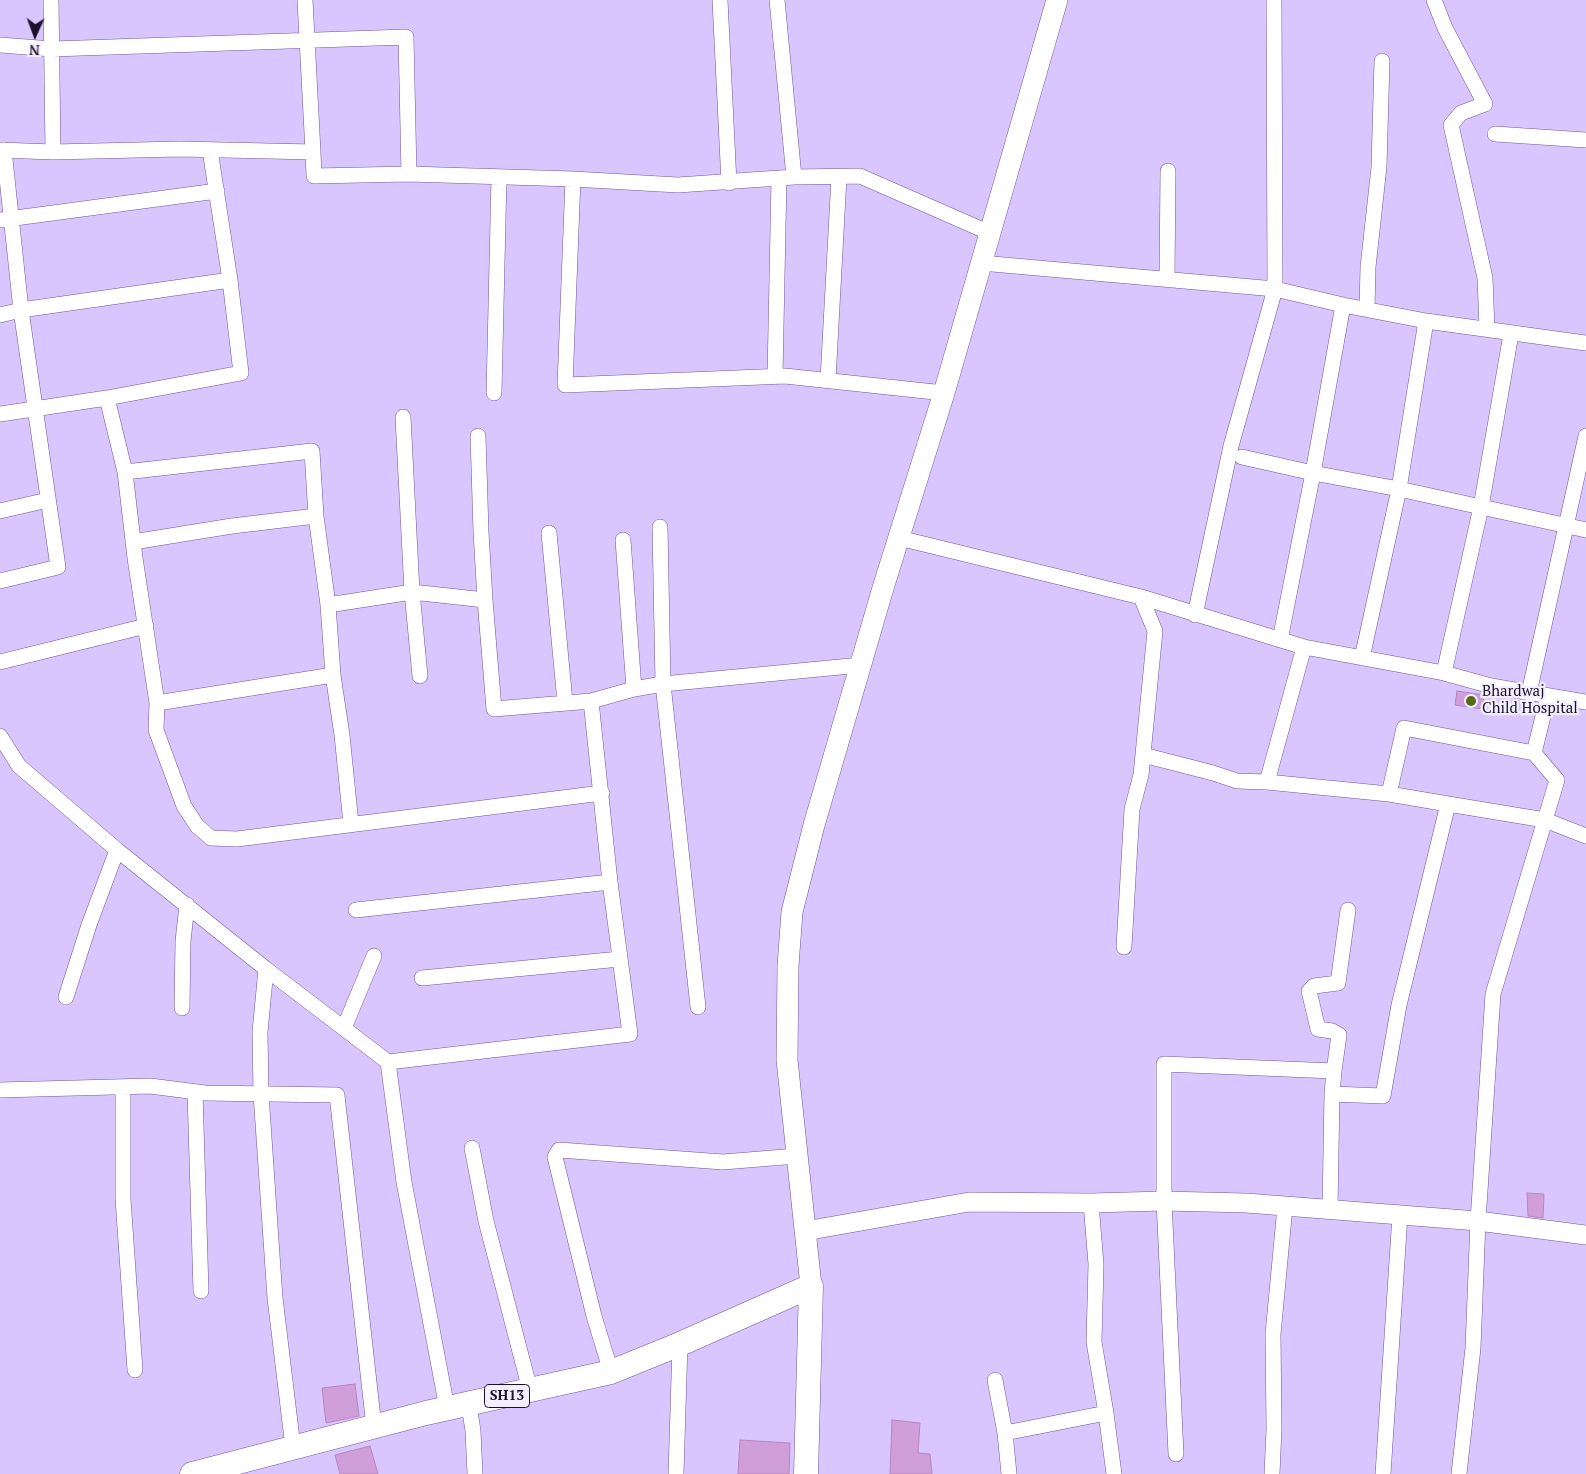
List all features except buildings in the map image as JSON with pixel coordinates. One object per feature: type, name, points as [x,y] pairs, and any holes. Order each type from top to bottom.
[{"type":"main road","points":[[806,1474],[811,1286],[787,1060],[788,966],[792,912],[814,825],[944,393],[1057,0]]},
{"type":"main road","name":"SH13","points":[[192,1474],[374,1427],[611,1372],[680,1344],[811,1286]]},
{"type":"street","points":[[51,0],[53,152]]},
{"type":"street","points":[[305,0],[314,176],[410,174],[573,179],[678,186],[786,177],[860,176],[990,233]]},
{"type":"street","points":[[720,0],[729,182]]},
{"type":"street","points":[[774,376],[786,177],[777,0]]},
{"type":"street","points":[[1195,615],[1231,446],[1275,289],[1274,0]]},
{"type":"street","points":[[1434,0],[1445,28],[1485,104],[1461,114],[1451,125],[1485,278],[1487,329]]},
{"type":"street","points":[[0,45],[52,49],[406,37],[410,174]]},
{"type":"street","points":[[1367,309],[1368,268],[1379,167],[1382,61]]},
{"type":"street","points":[[1495,134],[1586,140]]},
{"type":"street","points":[[0,581],[58,566],[36,408],[5,219],[2,150],[53,152],[210,150],[313,152]]},
{"type":"street","points":[[0,414],[107,398],[241,373],[230,280],[210,150]]},
{"type":"street","points":[[1167,279],[1168,171]]},
{"type":"street","points":[[494,393],[499,177]]},
{"type":"street","points":[[828,380],[839,177]]},
{"type":"street","points":[[573,179],[565,385],[774,376],[944,393]]},
{"type":"street","points":[[5,219],[217,191]]},
{"type":"street","points":[[981,263],[1275,289],[1343,305],[1426,321],[1586,343]]},
{"type":"street","points":[[0,315],[21,310],[230,280]]},
{"type":"street","points":[[1280,640],[1313,473],[1343,305]]},
{"type":"street","points":[[1362,658],[1399,489],[1426,321]]},
{"type":"street","points":[[1444,673],[1481,507],[1511,334]]},
{"type":"street","points":[[107,398],[125,472],[133,542],[157,703],[156,730],[184,806],[197,826],[211,838],[236,839],[602,793]]},
{"type":"street","points":[[403,417],[412,592],[420,676]]},
{"type":"street","points":[[478,436],[481,532],[494,709],[591,701],[634,689],[663,684],[861,664]]},
{"type":"street","points":[[1529,692],[1586,436]]},
{"type":"street","points":[[125,472],[312,451],[316,516],[328,605],[333,675],[342,735],[351,824]]},
{"type":"street","points":[[1242,458],[1399,489],[1586,530]]},
{"type":"street","points":[[0,511],[48,500]]},
{"type":"street","points":[[133,542],[232,526],[316,516]]},
{"type":"street","points":[[660,527],[663,684],[698,1007]]},
{"type":"street","points":[[550,533],[565,702]]},
{"type":"street","points":[[899,538],[1141,597],[1304,647],[1444,673],[1491,686],[1586,702]]},
{"type":"street","points":[[623,540],[634,689]]},
{"type":"street","points":[[328,605],[412,592],[485,600]]},
{"type":"street","points":[[1124,947],[1132,809],[1142,775],[1155,631],[1141,597]]},
{"type":"street","points":[[0,662],[146,626]]},
{"type":"street","points":[[1266,782],[1304,647]]},
{"type":"street","points":[[157,703],[333,675]]},
{"type":"street","points":[[1534,753],[1548,696]]},
{"type":"street","points":[[0,736],[19,766],[117,850],[266,969],[388,1062],[630,1034],[610,882],[591,701]]},
{"type":"street","points":[[1388,794],[1404,728],[1534,753],[1557,780],[1493,994],[1478,1221],[1473,1348],[1459,1474]]},
{"type":"street","points":[[1144,756],[1237,781],[1388,794],[1545,820],[1586,836]]},
{"type":"street","points":[[1332,1094],[1383,1096],[1399,1005],[1448,804]]},
{"type":"street","points":[[66,997],[89,925],[117,850]]},
{"type":"street","points":[[356,910],[610,882]]},
{"type":"street","points":[[182,1008],[183,941],[187,905]]},
{"type":"street","points":[[1330,1209],[1332,1094],[1339,1035],[1332,1031],[1318,1029],[1308,991],[1314,986],[1338,983],[1348,910]]},
{"type":"street","points":[[344,1028],[374,956]]},
{"type":"street","points":[[422,978],[620,958]]},
{"type":"street","points":[[266,969],[260,1032],[261,1094],[276,1298],[292,1439],[298,1447]]},
{"type":"street","points":[[388,1062],[404,1182],[458,1407],[473,1431],[475,1474]]},
{"type":"street","points":[[1176,1454],[1164,1201],[1164,1064],[1334,1071]]},
{"type":"street","points":[[0,1090],[150,1086],[195,1092],[337,1095],[374,1427]]},
{"type":"street","points":[[123,1087],[123,1199],[135,1370]]},
{"type":"street","points":[[195,1092],[201,1291]]},
{"type":"street","points":[[472,1148],[486,1222],[530,1390]]},
{"type":"street","points":[[611,1372],[594,1316],[555,1157],[559,1150],[723,1162],[797,1156]]},
{"type":"street","points":[[805,1231],[968,1202],[1091,1203],[1164,1201],[1246,1203],[1330,1209],[1478,1221],[1586,1235]]},
{"type":"street","points":[[1091,1203],[1096,1264],[1094,1342],[1114,1474]]},
{"type":"street","points":[[1272,1474],[1274,1429],[1273,1334],[1285,1207]]},
{"type":"street","points":[[1383,1474],[1400,1215]]},
{"type":"street","points":[[676,1474],[680,1344]]},
{"type":"street","points":[[995,1380],[1005,1433],[1009,1474]]},
{"type":"street","points":[[1005,1433],[1106,1413]]},
{"type":"place","name":"Bhardwaj Child Hospital","points":[[1471,701]]}]
